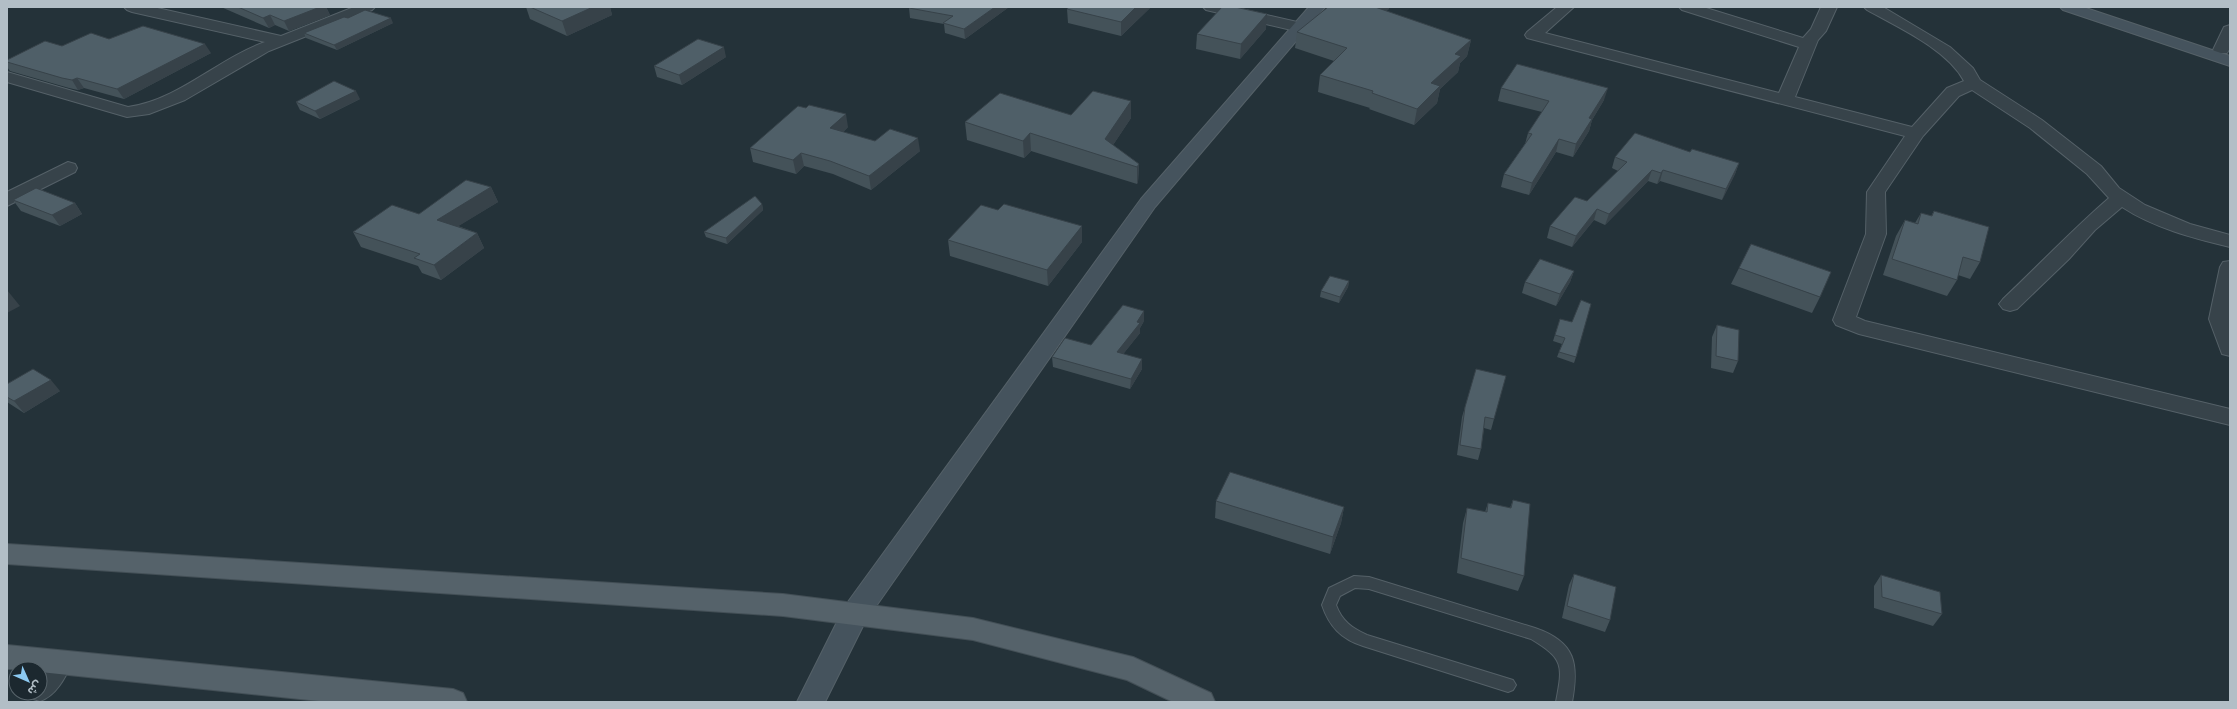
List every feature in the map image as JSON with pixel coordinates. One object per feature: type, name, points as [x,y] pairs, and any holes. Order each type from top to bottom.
[{"type":"main road","points":[[7,554],[782,605],[855,614],[973,629],[1133,669],[1201,702]]},
{"type":"main road","points":[[7,658],[453,702]]},
{"type":"street","points":[[132,7],[282,41]]},
{"type":"street","points":[[7,77],[127,112],[149,109],[179,96],[263,48],[320,28],[367,7]]},
{"type":"street","points":[[1211,7],[1300,27]]},
{"type":"street","points":[[811,702],[855,614],[1148,203],[1317,7]]},
{"type":"street","points":[[1566,7],[1533,35],[1916,133]]},
{"type":"street","points":[[1687,7],[1809,45]]},
{"type":"street","points":[[1785,100],[1811,38],[1818,31],[1829,7]]},
{"type":"street","points":[[1872,7],[1930,40],[1970,73],[1973,83],[2036,124],[2094,170],[2112,192],[2121,198],[2138,209],[2183,228],[2230,241]]},
{"type":"street","points":[[2068,7],[2227,55]]},
{"type":"street","points":[[2090,7],[2227,55]]},
{"type":"street","points":[[2227,55],[2230,30]]},
{"type":"street","points":[[1973,83],[1953,92],[1916,133],[1876,192],[1876,234],[1844,320],[1859,327],[2230,417]]},
{"type":"street","points":[[7,200],[68,168]]},
{"type":"street","points":[[2010,304],[2062,255],[2088,226],[2121,198]]},
{"type":"street","points":[[2230,267],[2220,319],[2230,348]]},
{"type":"street","points":[[48,677],[58,663]]},
{"type":"lane","points":[[1508,685],[1363,640],[1345,631],[1334,620],[1329,605],[1334,592],[1354,582],[1369,583],[1535,634],[1557,648],[1568,662],[1568,683],[1564,702]]},
{"type":"building","points":[[238,7],[320,7],[284,21],[270,15],[263,18]]},
{"type":"building","points":[[530,7],[593,7],[562,21]]},
{"type":"building","points":[[995,7],[964,29],[943,23],[953,16],[909,8]]},
{"type":"building","points":[[1069,7],[1136,7],[1121,22],[1067,9]]},
{"type":"building","points":[[1222,7],[1235,7],[1267,14],[1241,44],[1197,34]]},
{"type":"building","points":[[1328,7],[1375,7],[1471,40],[1455,54],[1461,56],[1431,83],[1440,86],[1417,109],[1372,93],[1373,91],[1320,75],[1347,48],[1297,32]]},
{"type":"building","points":[[365,10],[391,18],[334,45],[304,33],[344,17],[348,18]]},
{"type":"building","points":[[143,26],[205,44],[117,89],[77,78],[72,80],[62,78],[7,62],[7,60],[45,41],[62,46],[91,33],[109,39]]},
{"type":"building","points":[[698,39],[724,47],[679,75],[654,66]]},
{"type":"building","points":[[1517,64],[1608,88],[1589,118],[1592,119],[1576,144],[1559,139],[1532,183],[1504,174],[1532,134],[1528,133],[1549,101],[1501,88]]},
{"type":"building","points":[[334,81],[356,91],[315,111],[296,102]]},
{"type":"building","points":[[1093,91],[1131,101],[1105,139],[1139,164],[1137,167],[1030,133],[1023,141],[965,122],[1000,93],[1071,115]]},
{"type":"building","points":[[809,105],[846,114],[830,128],[875,141],[890,129],[918,138],[869,176],[830,161],[801,153],[793,160],[750,148],[798,106],[806,108]]},
{"type":"building","points":[[1635,133],[1690,152],[1692,149],[1739,163],[1726,189],[1663,170],[1661,173],[1652,170],[1609,214],[1597,209],[1576,236],[1550,226],[1575,197],[1587,201],[1627,162],[1615,157]]},
{"type":"building","points":[[466,180],[491,187],[437,220],[477,233],[434,265],[414,258],[420,254],[353,232],[392,205],[419,214]]},
{"type":"building","points":[[36,188],[75,203],[52,215],[13,200]]},
{"type":"building","points":[[755,196],[762,204],[726,238],[704,232]]},
{"type":"building","points":[[1004,204],[1082,226],[1047,270],[948,240],[981,205],[998,210]]},
{"type":"building","points":[[1934,211],[1989,227],[1980,262],[1963,257],[1957,280],[1892,259],[1905,220],[1918,224],[1921,213],[1932,216]]},
{"type":"building","points":[[1751,244],[1831,272],[1820,297],[1739,268]]},
{"type":"building","points":[[1540,259],[1574,271],[1560,294],[1525,282]]},
{"type":"building","points":[[1330,276],[1349,281],[1340,297],[1321,291]]},
{"type":"building","points":[[1581,300],[1591,304],[1576,357],[1559,352],[1565,338],[1555,335],[1560,319],[1572,322]]},
{"type":"building","points":[[1123,305],[1144,311],[1137,322],[1140,323],[1117,352],[1142,359],[1131,379],[1052,357],[1065,338],[1091,345]]},
{"type":"building","points":[[1717,325],[1739,330],[1738,361],[1716,356]]},
{"type":"building","points":[[33,369],[51,380],[14,401],[7,397],[7,384]]},
{"type":"building","points":[[1476,369],[1506,376],[1494,419],[1485,417],[1481,449],[1460,445],[1465,407]]},
{"type":"building","points":[[1230,472],[1344,507],[1333,537],[1216,501]]},
{"type":"building","points":[[1513,500],[1530,504],[1524,576],[1461,558],[1467,508],[1487,512],[1488,503],[1511,508]]},
{"type":"building","points":[[1574,574],[1616,587],[1610,620],[1567,606]]},
{"type":"building","points":[[1881,575],[1940,592],[1942,614],[1882,597]]}]
